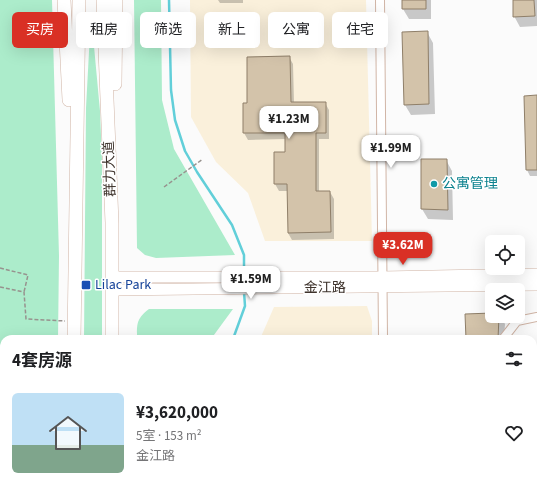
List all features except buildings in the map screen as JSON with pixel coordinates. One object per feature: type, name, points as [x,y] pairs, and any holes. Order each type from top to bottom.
[{"type":"main road","points":[[64,0],[75,230]]},
{"type":"main road","points":[[74,335],[79,0]]},
{"type":"main road","name":"群力大道","points":[[102,0],[112,224],[112,335]]},
{"type":"main road","points":[[112,224],[116,0]]},
{"type":"street","points":[[380,0],[383,335]]},
{"type":"street","name":"金江路","points":[[382,282],[537,274]]},
{"type":"street","name":"金江路","points":[[112,277],[232,283]]},
{"type":"street","name":"金江路","points":[[112,290],[269,282],[382,282],[537,285]]},
{"type":"street","points":[[506,335],[517,321],[537,317]]},
{"type":"path","points":[[164,187],[203,159]]},
{"type":"path","points":[[0,268],[28,275],[24,292],[26,319],[70,322]]},
{"type":"path","points":[[0,287],[24,292]]},
{"type":"shaded area","points":[[190,0],[366,0],[366,12],[332,12],[332,48],[367,48],[372,241],[265,241],[248,193],[216,162],[191,117],[190,48],[196,48],[196,12],[190,12]]},
{"type":"shaded area","points":[[367,306],[372,321],[372,335],[262,335],[274,307]]},
{"type":"green space","points":[[0,0],[52,0],[52,12],[12,12],[12,48],[53,48],[59,256],[58,335],[0,335]]},
{"type":"green space","points":[[134,0],[161,0],[161,12],[140,12],[140,48],[161,48],[162,100],[174,149],[235,255],[156,258],[145,255],[137,248]]},
{"type":"green space","points":[[89,48],[94,48],[100,111],[102,160],[102,335],[84,335],[86,108]]},
{"type":"green space","points":[[149,309],[233,309],[214,335],[137,335],[138,322]]},
{"type":"waterway","points":[[169,0],[171,90],[175,120],[185,151],[232,225],[244,255],[244,275]]},
{"type":"waterway","points":[[234,335],[245,306],[244,292]]},
{"type":"place","name":"公寓管理","points":[[434,184]]},
{"type":"place","name":"Lilac Park","points":[[86,285]]}]
